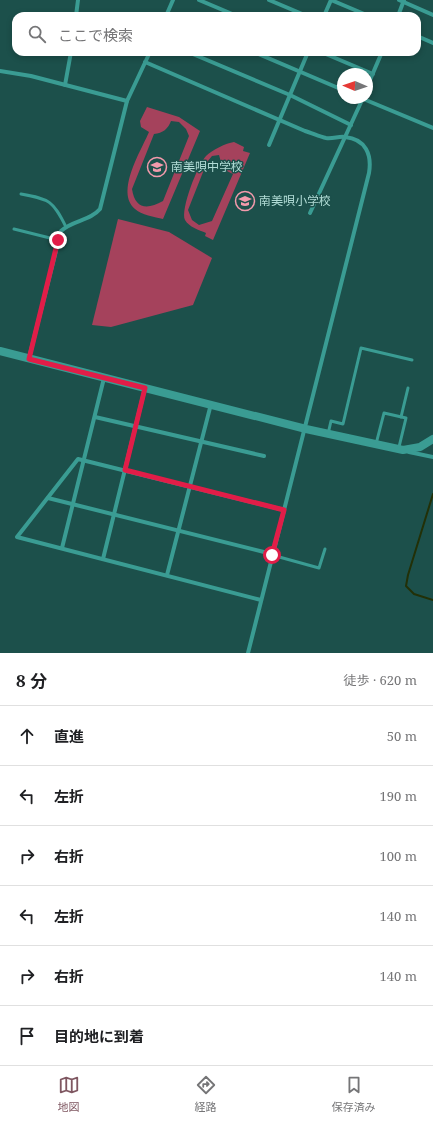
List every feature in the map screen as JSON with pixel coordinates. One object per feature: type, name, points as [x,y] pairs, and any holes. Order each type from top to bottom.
[{"type":"street","points":[[76,12],[78,0]]},
{"type":"street","points":[[168,12],[173,0]]},
{"type":"street","points":[[199,0],[228,12]]},
{"type":"street","points":[[269,0],[298,12]]},
{"type":"street","points":[[326,12],[331,0],[360,12]]},
{"type":"street","points":[[399,12],[403,1],[433,15]]},
{"type":"street","points":[[421,38],[433,43]]},
{"type":"street","points":[[65,85],[70,56]]},
{"type":"street","points":[[29,359],[61,231],[69,224],[95,215],[100,209],[127,102],[148,56]]},
{"type":"street","points":[[197,56],[290,95],[351,125]]},
{"type":"street","points":[[263,56],[337,87]]},
{"type":"street","points":[[269,145],[306,56]]},
{"type":"street","points":[[330,56],[358,68]]},
{"type":"street","points":[[373,72],[380,56]]},
{"type":"street","points":[[145,62],[279,120],[326,138],[346,137],[357,141],[365,146],[370,154],[371,163],[306,428],[272,555],[248,653]]},
{"type":"street","points":[[0,70],[65,85],[127,102]]},
{"type":"street","points":[[373,103],[433,128]]},
{"type":"street","points":[[310,213],[346,137],[360,104]]},
{"type":"street","points":[[0,351],[328,434],[433,457]]},
{"type":"street","points":[[62,548],[104,378]]},
{"type":"street","points":[[103,559],[145,388]]},
{"type":"street","points":[[167,575],[211,404]]},
{"type":"street","points":[[95,417],[264,456]]},
{"type":"street","points":[[400,450],[420,447],[433,439]]},
{"type":"street","points":[[261,600],[17,537],[78,459],[284,510]]},
{"type":"street","points":[[48,498],[272,555]]},
{"type":"lane","points":[[21,194],[49,201],[57,210],[66,227]]},
{"type":"lane","points":[[14,228],[58,240]]},
{"type":"lane","points":[[328,434],[331,421],[343,424],[361,348],[412,360]]},
{"type":"lane","points":[[401,417],[408,388]]},
{"type":"lane","points":[[376,444],[384,413],[406,418],[400,450]]},
{"type":"lane","points":[[272,555],[319,568],[325,549]]},
{"type":"shaded area","points":[[147,107],[179,117],[200,131],[163,219],[141,213],[135,209],[130,202],[128,192],[129,182],[136,160],[149,132],[141,127],[140,121]],"holes":[[[171,121],[179,122],[186,129],[189,136],[163,201],[152,206],[143,206],[136,201],[132,189],[154,134],[165,130]]]},
{"type":"shaded area","points":[[234,142],[244,147],[243,151],[250,153],[213,240],[205,236],[206,233],[189,225],[185,220],[185,207],[191,187],[206,156],[223,145]],"holes":[[[219,155],[223,169],[233,174],[212,221],[199,225],[192,220],[188,210],[207,162],[212,156]]]},
{"type":"shaded area","points":[[118,219],[169,232],[212,258],[193,305],[111,327],[92,325]]},
{"type":"waterway","points":[[433,494],[406,586],[414,594],[433,600]]},
{"type":"place","name":"南美唄中学校","points":[[157,167]]},
{"type":"place","name":"南美唄小学校","points":[[245,201]]},
{"type":"route","points":[[58,240],[29,359],[145,388],[125,470],[284,510],[272,555]]}]
